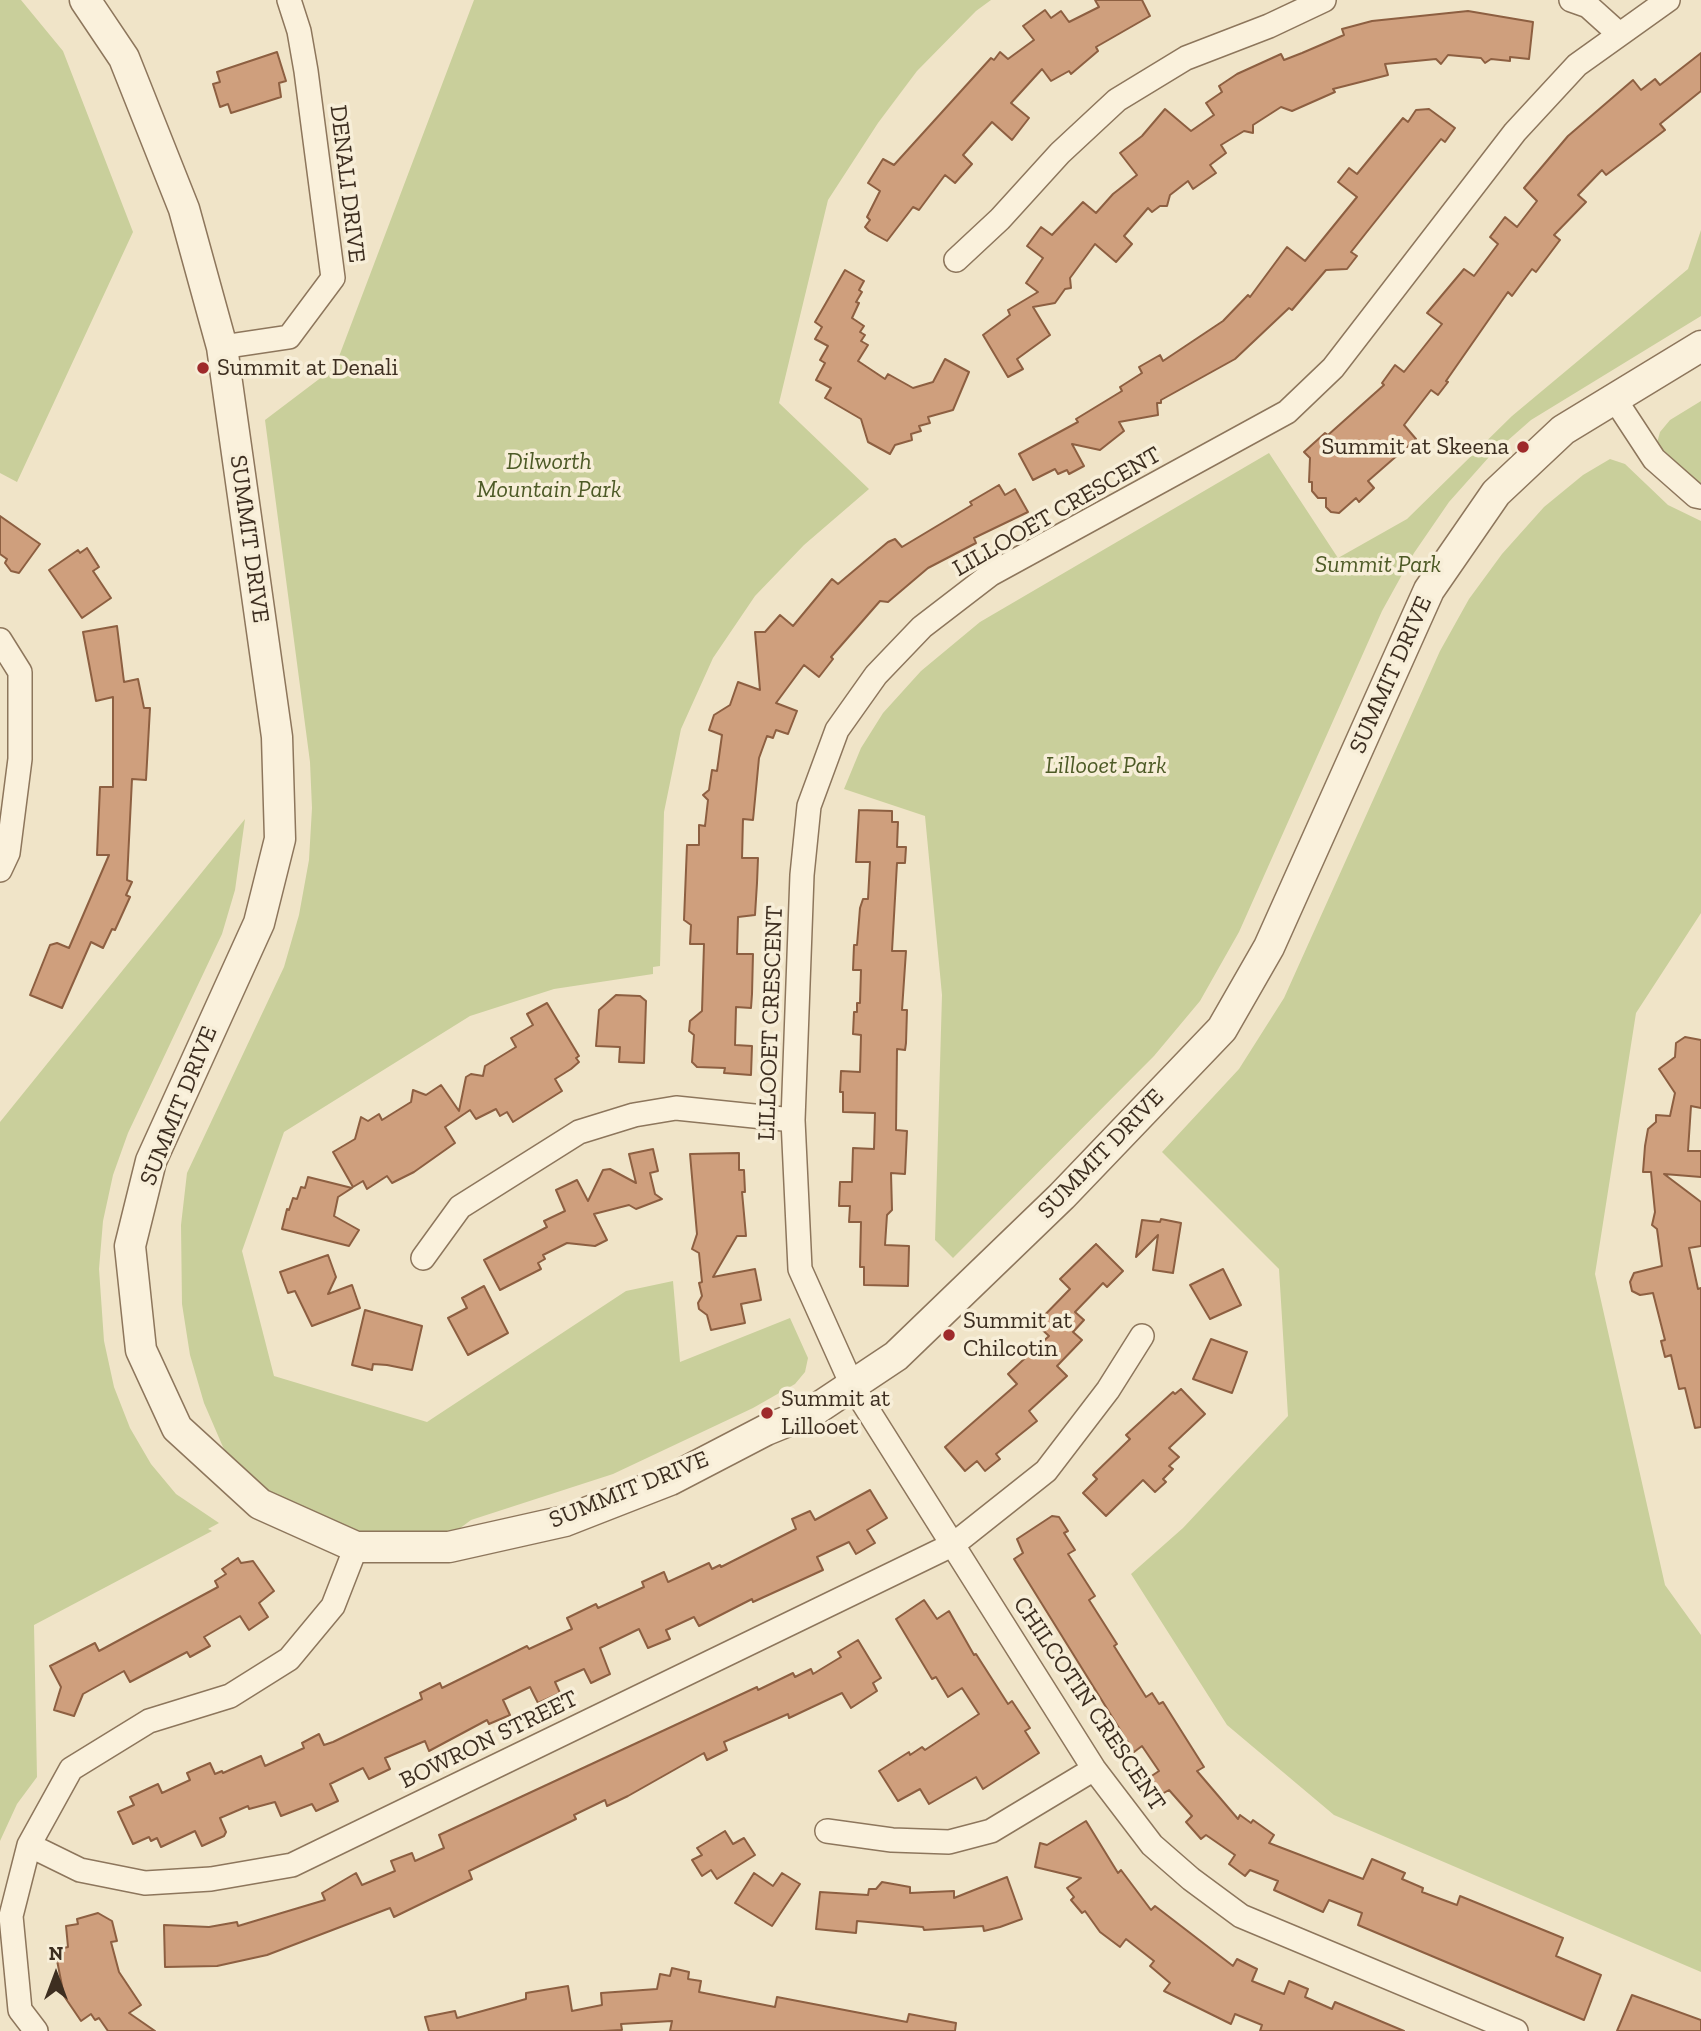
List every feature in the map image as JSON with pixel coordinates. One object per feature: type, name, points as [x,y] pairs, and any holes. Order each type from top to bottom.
[{"type":"street","name":"SUMMIT DRIVE","points":[[85,0],[124,58],[184,209],[222,347],[277,737],[280,839],[259,923],[151,1161],[130,1246],[141,1350],[177,1427],[223,1470],[260,1503],[356,1547],[449,1547],[565,1521],[670,1480],[766,1430],[815,1410],[896,1356],[1062,1196],[1222,1029],[1269,947],[1429,590],[1496,493],[1563,430],[1701,346]]},
{"type":"street","name":"DENALI DRIVE","points":[[222,347],[289,337],[333,278],[302,45],[289,0]]},
{"type":"street","points":[[956,260],[1000,219],[1060,153],[1117,100],[1186,58],[1269,26],[1324,0]]},
{"type":"street","points":[[1571,0],[1588,6],[1618,33]]},
{"type":"street","name":"LILLOOET CRESCENT","points":[[852,1385],[800,1269],[793,1120],[802,875],[809,806],[836,730],[876,675],[922,627],[991,574],[1287,412],[1333,368],[1515,132],[1577,65],[1618,33],[1668,0]]},
{"type":"street","points":[[1615,398],[1654,459],[1696,496],[1701,497]]},
{"type":"street","points":[[0,640],[20,672],[20,759],[8,853],[0,870]]},
{"type":"street","points":[[423,1258],[460,1207],[579,1132],[634,1115],[676,1108],[793,1120]]},
{"type":"street","name":"BOWRON STREET","points":[[30,1844],[80,1870],[145,1883],[211,1879],[292,1865],[954,1544],[1046,1471],[1108,1390],[1142,1336]]},
{"type":"street","name":"CHILCOTIN CRESCENT","points":[[852,1385],[1094,1769],[1152,1844],[1191,1879],[1241,1916],[1516,2031]]},
{"type":"street","points":[[36,2031],[20,2010],[11,1916],[30,1844],[71,1769],[149,1721],[230,1696],[289,1659],[333,1606],[356,1547]]},
{"type":"street","points":[[827,1831],[892,1840],[949,1842],[991,1831],[1094,1769]]},
{"type":"green space","points":[[0,0],[21,0],[63,51],[133,232],[17,482],[0,473]]},
{"type":"green space","name":"Dilworth Mountain Park","points":[[474,0],[991,0],[976,11],[917,71],[878,123],[828,200],[779,403],[869,489],[804,545],[755,596],[713,658],[681,729],[664,812],[660,966],[653,967],[653,974],[554,989],[470,1016],[284,1132],[242,1251],[274,1376],[427,1422],[626,1291],[673,1281],[680,1362],[790,1318],[808,1358],[805,1372],[795,1384],[753,1408],[613,1474],[471,1520],[455,1532],[355,1557],[235,1467],[223,1447],[204,1403],[190,1355],[182,1304],[181,1225],[187,1173],[284,967],[299,915],[309,860],[312,808],[310,762],[265,420],[335,367]]},
{"type":"green space","name":"Lillooet Park","points":[[1701,230],[1701,316],[1531,420],[1489,457],[1449,502],[1414,553],[1382,611],[1239,932],[1200,1001],[1154,1056],[953,1258],[935,1240],[942,995],[925,816],[844,789],[861,748],[883,713],[921,671],[980,622],[1269,453],[1338,558],[1407,519],[1512,416],[1688,269]]},
{"type":"green space","points":[[1701,401],[1701,484],[1691,479],[1658,448],[1657,443],[1660,432],[1670,420]]},
{"type":"green space","points":[[1610,459],[1625,464],[1668,505],[1701,521],[1701,913],[1636,1013],[1595,1274],[1665,1585],[1701,1635],[1701,1972],[1334,1815],[1227,1725],[1131,1574],[1183,1528],[1288,1416],[1279,1269],[1162,1152],[1239,1069],[1284,998],[1440,651],[1469,599],[1502,554],[1544,507],[1583,475]]},
{"type":"green space","points":[[245,819],[235,890],[222,934],[128,1133],[113,1175],[103,1221],[99,1269],[104,1341],[114,1387],[130,1428],[151,1464],[176,1494],[219,1523],[208,1529],[212,1531],[34,1625],[37,1777],[17,1804],[0,1841],[0,1122]]},
{"type":"building","points":[[1095,0],[1142,0],[1150,16],[1096,47],[1098,51],[1071,74],[1069,71],[1051,81],[1042,69],[1011,103],[1029,118],[1012,140],[992,122],[963,155],[972,164],[955,183],[945,175],[919,210],[913,207],[887,241],[869,231],[865,227],[870,220],[867,217],[880,191],[868,183],[883,159],[894,165],[991,58],[994,60],[1000,52],[1008,59],[1034,40],[1023,26],[1045,10],[1051,18],[1061,11],[1069,22],[1099,7]]},
{"type":"building","points":[[1468,11],[1533,22],[1529,59],[1510,57],[1510,61],[1491,59],[1485,63],[1481,58],[1448,55],[1441,64],[1436,59],[1385,64],[1388,75],[1333,89],[1335,92],[1292,111],[1281,107],[1253,125],[1253,133],[1244,131],[1221,145],[1226,153],[1210,165],[1216,173],[1193,189],[1188,181],[1170,195],[1167,206],[1160,206],[1152,212],[1148,208],[1124,236],[1132,244],[1116,262],[1095,244],[1070,278],[1071,288],[1065,289],[1055,303],[1033,307],[1050,335],[1017,359],[1023,369],[1008,377],[983,335],[1010,315],[1008,310],[1038,292],[1026,283],[1043,258],[1027,246],[1041,227],[1052,235],[1083,202],[1096,213],[1113,194],[1137,175],[1120,153],[1142,136],[1165,109],[1191,131],[1214,115],[1206,103],[1222,92],[1219,86],[1237,74],[1281,54],[1284,60],[1344,35],[1342,29],[1372,21]]},
{"type":"building","points":[[277,52],[286,81],[279,83],[281,97],[231,113],[228,104],[220,107],[213,84],[220,82],[217,72]]},
{"type":"building","points":[[1701,53],[1701,91],[1660,124],[1665,130],[1606,175],[1602,170],[1578,195],[1586,202],[1554,235],[1560,240],[1536,272],[1532,269],[1512,296],[1508,292],[1438,395],[1431,390],[1404,425],[1416,439],[1368,481],[1374,488],[1359,502],[1356,498],[1339,513],[1331,512],[1326,507],[1326,498],[1318,498],[1312,491],[1312,482],[1309,482],[1310,458],[1304,452],[1325,433],[1328,435],[1384,385],[1382,383],[1395,365],[1404,372],[1442,324],[1427,313],[1464,269],[1474,276],[1498,244],[1490,237],[1505,217],[1517,227],[1537,201],[1524,188],[1568,136],[1633,80],[1641,90],[1655,79],[1660,85]]},
{"type":"building","points":[[1429,109],[1455,128],[1445,142],[1441,139],[1351,252],[1357,256],[1347,269],[1326,270],[1292,310],[1289,308],[1235,359],[1157,403],[1158,415],[1119,422],[1124,431],[1100,450],[1072,444],[1084,466],[1069,474],[1067,470],[1058,474],[1055,469],[1033,480],[1019,454],[1078,422],[1076,419],[1122,391],[1120,387],[1142,373],[1139,367],[1160,355],[1163,361],[1223,321],[1248,295],[1250,297],[1287,247],[1305,261],[1357,197],[1338,182],[1349,168],[1357,174],[1403,118],[1408,122],[1416,110]]},
{"type":"building","points":[[845,270],[864,281],[852,318],[864,326],[860,332],[865,335],[861,341],[868,345],[858,361],[885,379],[888,374],[913,388],[933,382],[945,359],[969,372],[953,410],[928,417],[930,423],[919,426],[921,431],[911,434],[912,440],[895,445],[890,454],[868,442],[861,419],[825,398],[831,388],[816,380],[825,363],[820,360],[828,346],[815,339],[822,327],[815,322]]},
{"type":"building","points":[[999,485],[1005,495],[1015,489],[1028,512],[974,538],[976,543],[928,568],[888,602],[880,601],[831,657],[833,659],[819,677],[804,665],[776,703],[797,711],[788,734],[776,730],[773,738],[767,736],[759,758],[753,820],[743,819],[742,858],[758,858],[755,915],[738,917],[737,954],[753,954],[751,1008],[736,1007],[735,1045],[752,1046],[751,1075],[724,1073],[725,1068],[697,1067],[692,1062],[694,1035],[689,1031],[690,1021],[702,1011],[704,944],[690,944],[691,925],[684,920],[687,845],[699,845],[699,825],[705,826],[708,800],[703,795],[709,790],[712,770],[717,771],[722,735],[709,730],[714,715],[730,705],[738,682],[760,690],[755,632],[765,632],[780,615],[793,626],[832,579],[838,584],[888,542],[895,539],[902,547],[972,505],[970,502]]},
{"type":"building","points":[[0,516],[40,544],[19,573],[11,571],[5,563],[7,559],[0,554]]},
{"type":"building","points":[[87,548],[99,567],[93,571],[111,598],[82,618],[49,570],[78,550],[80,553]]},
{"type":"building","points":[[117,626],[124,682],[138,679],[144,708],[150,708],[146,780],[132,779],[127,880],[132,882],[126,895],[130,897],[115,930],[112,929],[103,948],[91,942],[62,1008],[30,995],[50,945],[57,943],[69,948],[109,855],[97,855],[100,787],[113,787],[113,697],[96,701],[83,632]]},
{"type":"building","points":[[859,810],[892,811],[892,822],[898,822],[897,847],[906,847],[905,863],[897,863],[892,951],[906,951],[902,1010],[907,1010],[906,1043],[905,1050],[897,1049],[896,1130],[907,1131],[905,1174],[891,1173],[892,1210],[887,1215],[885,1245],[909,1246],[908,1286],[864,1285],[864,1267],[860,1267],[861,1222],[849,1222],[850,1206],[839,1206],[840,1182],[852,1182],[853,1148],[874,1149],[875,1113],[843,1112],[843,1092],[840,1092],[841,1071],[860,1072],[861,1035],[853,1034],[854,1012],[857,1012],[857,1003],[860,1003],[861,970],[853,970],[854,945],[857,945],[860,908],[863,899],[868,899],[870,862],[856,862]]},
{"type":"building","points":[[616,995],[640,996],[646,1001],[644,1063],[619,1062],[620,1047],[596,1046],[599,1010]]},
{"type":"building","points":[[547,1003],[579,1056],[576,1058],[579,1062],[555,1079],[562,1091],[513,1122],[507,1112],[500,1116],[496,1109],[476,1119],[470,1110],[445,1127],[455,1143],[414,1172],[392,1183],[387,1176],[367,1189],[363,1181],[353,1187],[333,1152],[355,1139],[361,1117],[368,1121],[379,1114],[382,1120],[411,1102],[413,1090],[426,1095],[441,1085],[459,1111],[466,1077],[471,1074],[483,1076],[485,1066],[516,1047],[511,1038],[533,1025],[527,1014]]},
{"type":"building","points":[[1685,1037],[1701,1040],[1701,1108],[1691,1106],[1688,1151],[1701,1151],[1701,1177],[1664,1174],[1701,1202],[1701,1246],[1689,1248],[1698,1289],[1701,1288],[1701,1427],[1695,1428],[1685,1388],[1679,1389],[1671,1355],[1665,1357],[1661,1341],[1665,1340],[1653,1293],[1640,1295],[1632,1291],[1630,1282],[1634,1273],[1662,1266],[1657,1229],[1652,1225],[1655,1212],[1651,1172],[1643,1172],[1645,1146],[1648,1129],[1656,1122],[1656,1115],[1670,1116],[1675,1093],[1659,1069],[1675,1057],[1676,1043]]},
{"type":"building","points":[[653,1149],[658,1171],[650,1173],[655,1194],[662,1199],[636,1209],[629,1205],[594,1214],[607,1240],[595,1246],[567,1243],[543,1255],[545,1259],[538,1263],[541,1269],[500,1290],[484,1260],[547,1227],[544,1221],[565,1211],[556,1190],[577,1180],[588,1201],[603,1170],[610,1169],[636,1183],[629,1154]]},
{"type":"building","points":[[739,1153],[739,1170],[744,1170],[745,1192],[742,1192],[746,1236],[737,1236],[713,1277],[755,1269],[761,1300],[741,1304],[745,1323],[711,1330],[707,1315],[699,1309],[698,1303],[702,1296],[699,1283],[702,1282],[699,1253],[692,1249],[697,1234],[690,1154]]},
{"type":"building","points":[[308,1177],[352,1188],[338,1197],[334,1216],[359,1230],[349,1246],[282,1229],[287,1209],[289,1210],[293,1198],[297,1199],[301,1187],[305,1188]]},
{"type":"building","points":[[1161,1219],[1181,1223],[1173,1273],[1153,1270],[1158,1235],[1136,1257],[1142,1220],[1160,1222]]},
{"type":"building","points":[[1096,1244],[1123,1271],[1107,1287],[1103,1283],[1075,1312],[1084,1320],[1073,1332],[1082,1340],[1057,1366],[1067,1376],[1029,1411],[1037,1421],[996,1454],[1000,1459],[985,1471],[977,1461],[965,1471],[945,1447],[1017,1384],[1008,1374],[1049,1336],[1036,1324],[1070,1289],[1060,1279]]},
{"type":"building","points":[[328,1255],[336,1277],[328,1294],[352,1285],[360,1308],[312,1326],[295,1291],[288,1293],[280,1272]]},
{"type":"building","points":[[1223,1269],[1241,1305],[1210,1319],[1190,1285]]},
{"type":"building","points":[[484,1286],[508,1333],[468,1355],[448,1318],[467,1308],[462,1298]]},
{"type":"building","points":[[365,1310],[422,1326],[412,1370],[373,1364],[372,1370],[352,1365]]},
{"type":"building","points":[[1211,1339],[1247,1352],[1232,1393],[1193,1379]]},
{"type":"building","points":[[1181,1389],[1205,1414],[1169,1448],[1179,1457],[1169,1466],[1173,1469],[1163,1479],[1166,1482],[1155,1492],[1143,1480],[1106,1516],[1083,1493],[1097,1479],[1093,1475],[1130,1439],[1126,1435],[1173,1392],[1175,1394]]},
{"type":"building","points":[[870,1490],[887,1518],[867,1530],[875,1543],[856,1554],[849,1542],[817,1557],[823,1570],[753,1602],[752,1599],[699,1626],[694,1617],[666,1630],[670,1639],[648,1648],[639,1629],[600,1648],[610,1674],[591,1683],[584,1669],[555,1682],[560,1693],[538,1703],[530,1687],[503,1700],[510,1715],[489,1724],[487,1720],[429,1751],[425,1741],[385,1758],[390,1769],[369,1779],[363,1768],[330,1784],[338,1801],[316,1811],[312,1804],[281,1816],[275,1802],[249,1809],[248,1806],[220,1818],[226,1832],[224,1836],[202,1846],[195,1831],[161,1847],[157,1838],[151,1841],[149,1837],[133,1844],[118,1812],[134,1805],[130,1797],[158,1784],[162,1793],[190,1780],[187,1773],[210,1763],[215,1774],[261,1756],[265,1766],[304,1748],[302,1743],[319,1734],[324,1745],[333,1742],[422,1699],[420,1693],[440,1683],[442,1688],[527,1646],[529,1649],[572,1629],[567,1618],[596,1604],[598,1608],[644,1587],[642,1582],[664,1572],[668,1582],[709,1563],[712,1569],[720,1565],[721,1567],[796,1529],[792,1519],[810,1511],[815,1520]]},
{"type":"building","points":[[1052,1516],[1059,1517],[1068,1531],[1064,1533],[1075,1550],[1068,1554],[1095,1596],[1089,1600],[1117,1644],[1114,1646],[1146,1697],[1152,1693],[1159,1704],[1163,1702],[1204,1767],[1197,1771],[1238,1819],[1240,1815],[1251,1823],[1253,1820],[1274,1835],[1269,1843],[1363,1879],[1372,1859],[1405,1873],[1402,1879],[1423,1888],[1422,1892],[1457,1905],[1460,1896],[1563,1938],[1556,1956],[1601,1975],[1584,2020],[1358,1925],[1362,1913],[1329,1900],[1323,1912],[1274,1890],[1278,1881],[1250,1870],[1245,1876],[1229,1864],[1235,1855],[1206,1835],[1201,1839],[1186,1822],[1192,1816],[1169,1790],[1162,1794],[1150,1777],[1159,1771],[1142,1746],[1134,1752],[1014,1559],[1023,1553],[1017,1539]]},
{"type":"building","points":[[238,1558],[241,1563],[253,1561],[274,1591],[259,1603],[268,1617],[249,1630],[240,1616],[204,1637],[210,1646],[190,1657],[187,1652],[130,1682],[124,1671],[83,1694],[74,1716],[54,1710],[61,1687],[50,1666],[95,1643],[99,1651],[218,1587],[215,1581],[226,1574],[222,1569]]},
{"type":"building","points":[[924,1600],[937,1619],[949,1611],[974,1655],[976,1654],[1008,1704],[1012,1701],[1030,1728],[1025,1731],[1039,1753],[983,1789],[976,1777],[929,1804],[920,1789],[898,1801],[879,1771],[909,1752],[910,1755],[922,1747],[925,1750],[979,1714],[962,1688],[948,1697],[936,1677],[932,1679],[896,1619]]},
{"type":"building","points":[[858,1640],[881,1678],[873,1683],[877,1691],[851,1708],[842,1693],[789,1718],[788,1714],[724,1742],[727,1750],[707,1760],[704,1753],[628,1796],[607,1806],[605,1800],[574,1815],[576,1819],[469,1871],[472,1879],[394,1917],[390,1908],[267,1955],[217,1966],[165,1967],[164,1925],[209,1927],[237,1922],[238,1926],[325,1900],[322,1893],[356,1873],[362,1885],[395,1871],[391,1861],[412,1853],[415,1861],[444,1848],[439,1835],[757,1687],[758,1690],[793,1673],[795,1677],[811,1669],[813,1674],[841,1657],[838,1652]]},
{"type":"building","points":[[1086,1821],[1118,1873],[1121,1870],[1151,1910],[1155,1906],[1233,1966],[1237,1959],[1257,1969],[1252,1981],[1284,1994],[1289,1981],[1308,1989],[1305,1997],[1332,2009],[1335,2002],[1404,2031],[1260,2031],[1262,2025],[1235,2014],[1231,2024],[1164,1991],[1170,1983],[1150,1966],[1154,1961],[1126,1939],[1120,1947],[1100,1932],[1085,1911],[1082,1913],[1071,1900],[1074,1897],[1067,1888],[1081,1878],[1035,1867],[1040,1843],[1047,1845]]},
{"type":"building","points":[[725,1831],[733,1844],[744,1838],[755,1855],[717,1879],[711,1870],[702,1876],[692,1860],[702,1855],[697,1848]]},
{"type":"building","points":[[754,1873],[773,1886],[782,1873],[800,1884],[772,1926],[735,1903]]},
{"type":"building","points":[[1007,1877],[1022,1919],[1000,1927],[984,1931],[983,1926],[924,1930],[923,1927],[857,1921],[856,1933],[816,1929],[820,1892],[868,1895],[869,1889],[876,1889],[882,1882],[910,1887],[910,1893],[954,1891],[954,1898]]},
{"type":"building","points":[[98,1913],[112,1921],[117,1941],[111,1942],[119,1972],[141,2005],[129,2013],[155,2031],[108,2031],[99,2018],[95,2020],[91,2014],[81,2021],[64,1996],[55,1950],[68,1947],[66,1926],[78,1924],[77,1919]]},
{"type":"building","points":[[672,1968],[689,1972],[688,1979],[701,1981],[699,1992],[775,2007],[777,1997],[907,2022],[909,2014],[956,2023],[955,2031],[670,2031],[672,2021],[621,2024],[622,2030],[603,2031],[429,2031],[425,2017],[455,2011],[457,2018],[526,1999],[526,1993],[568,1986],[572,2011],[602,2005],[601,1993],[657,1989],[660,1974],[670,1976]]},
{"type":"building","points":[[1632,1995],[1701,2020],[1701,2031],[1617,2031]]},
{"type":"place","name":"Summit at Denali","points":[[203,368]]},
{"type":"place","name":"Summit at Skeena","points":[[1523,447]]},
{"type":"place","name":"Summit at Chilcotin","points":[[949,1335]]},
{"type":"place","name":"Summit at Lillooet","points":[[767,1413]]},
{"type":"park label","name":"Summit Park","points":[[1378,565]]}]
